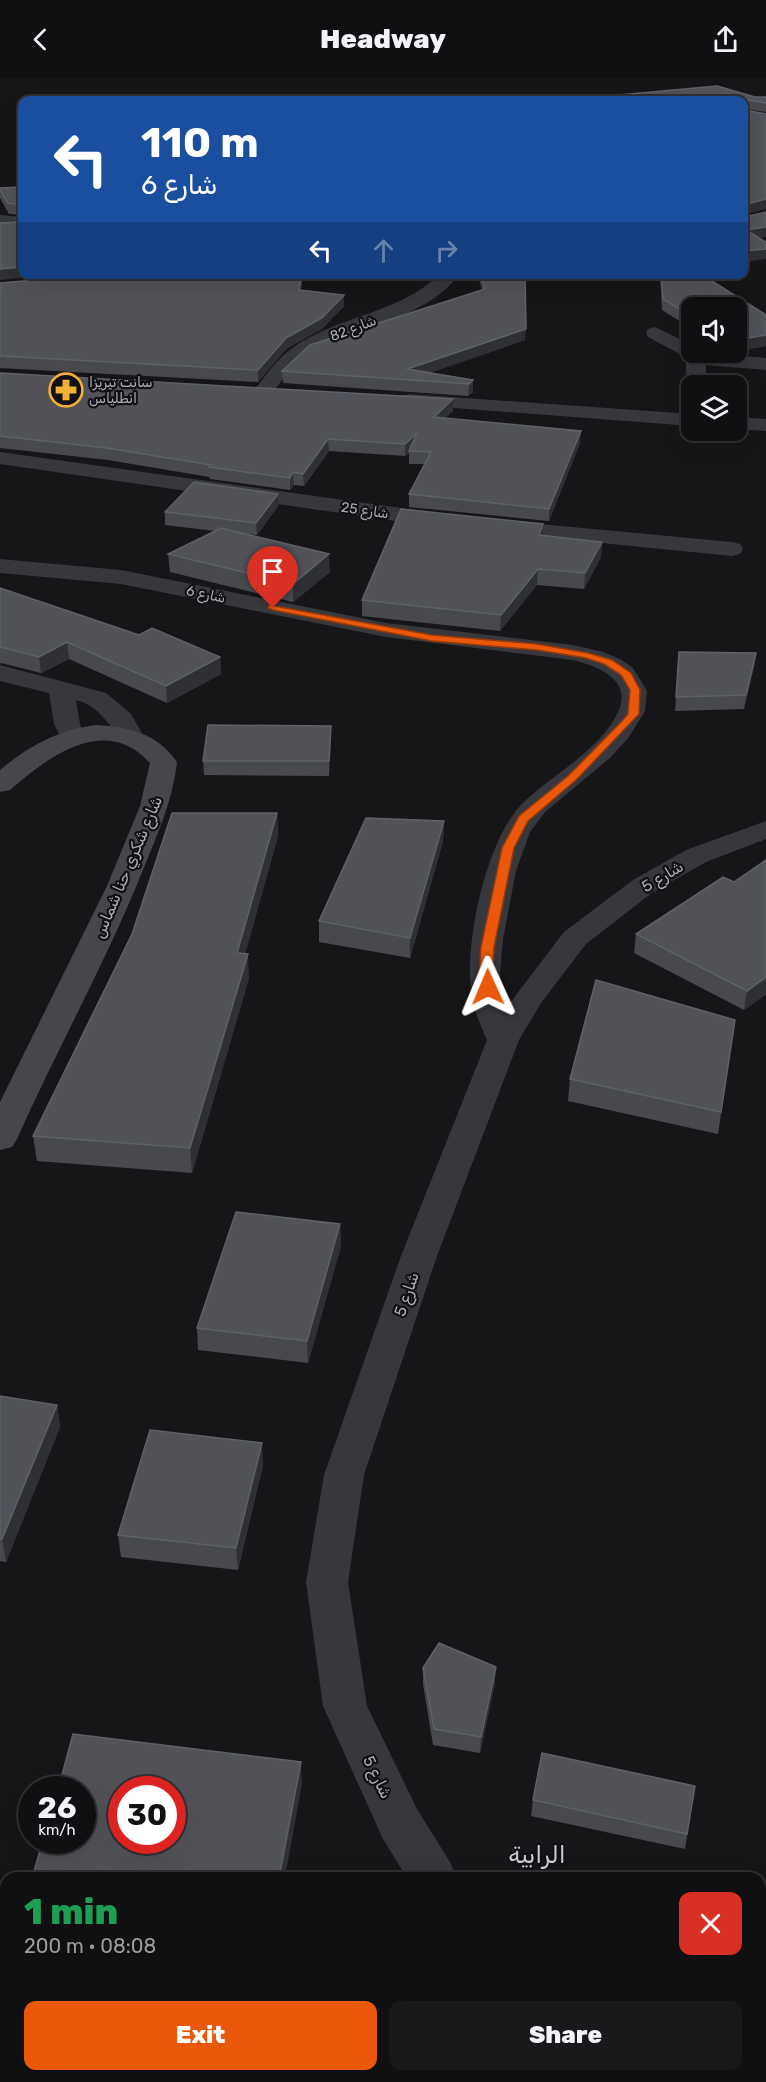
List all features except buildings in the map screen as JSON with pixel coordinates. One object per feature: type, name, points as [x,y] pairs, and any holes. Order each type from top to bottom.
[{"type":"street","points":[[0,220],[18,222]]},
{"type":"street","name":"شارع 82","points":[[264,391],[284,365],[305,347],[410,305],[446,280]]},
{"type":"street","points":[[655,333],[681,347]]},
{"type":"street","points":[[747,363],[766,364]]},
{"type":"street","points":[[241,389],[286,392]]},
{"type":"street","points":[[388,398],[681,419]]},
{"type":"street","points":[[747,424],[766,425]]},
{"type":"street","name":"شارع 25","points":[[0,458],[474,524],[732,549]]},
{"type":"street","name":"شارع 6","points":[[0,566],[137,579],[432,638],[537,647],[588,656],[608,662],[626,673],[635,690],[633,714],[618,733],[572,778],[523,819],[508,848],[488,947],[485,974],[492,1020],[503,1040]]},
{"type":"street","points":[[0,673],[97,698],[122,720],[131,736]]},
{"type":"street","points":[[61,690],[67,724],[72,736]]},
{"type":"street","name":"شارع شكري حنا شماس","points":[[0,784],[51,745],[72,736],[103,733],[131,736],[151,746],[164,762],[161,787],[118,897],[24,1085],[0,1139]]},
{"type":"street","name":"شارع 5","points":[[429,1872],[400,1824],[345,1706],[327,1582],[344,1475],[419,1256],[503,1040],[527,1000],[575,938],[643,886],[696,856],[766,829]]},
{"type":"place","name":"سانت تيريزا انطلياس","points":[[66,390]]},
{"type":"district","name":"الرابية","points":[[537,1855]]},
{"type":"route","points":[[273,608],[432,638],[537,647],[588,656],[608,662],[626,673],[635,690],[633,714],[618,733],[572,778],[523,819],[508,848],[501,873],[488,947],[485,974],[488,987]]}]
